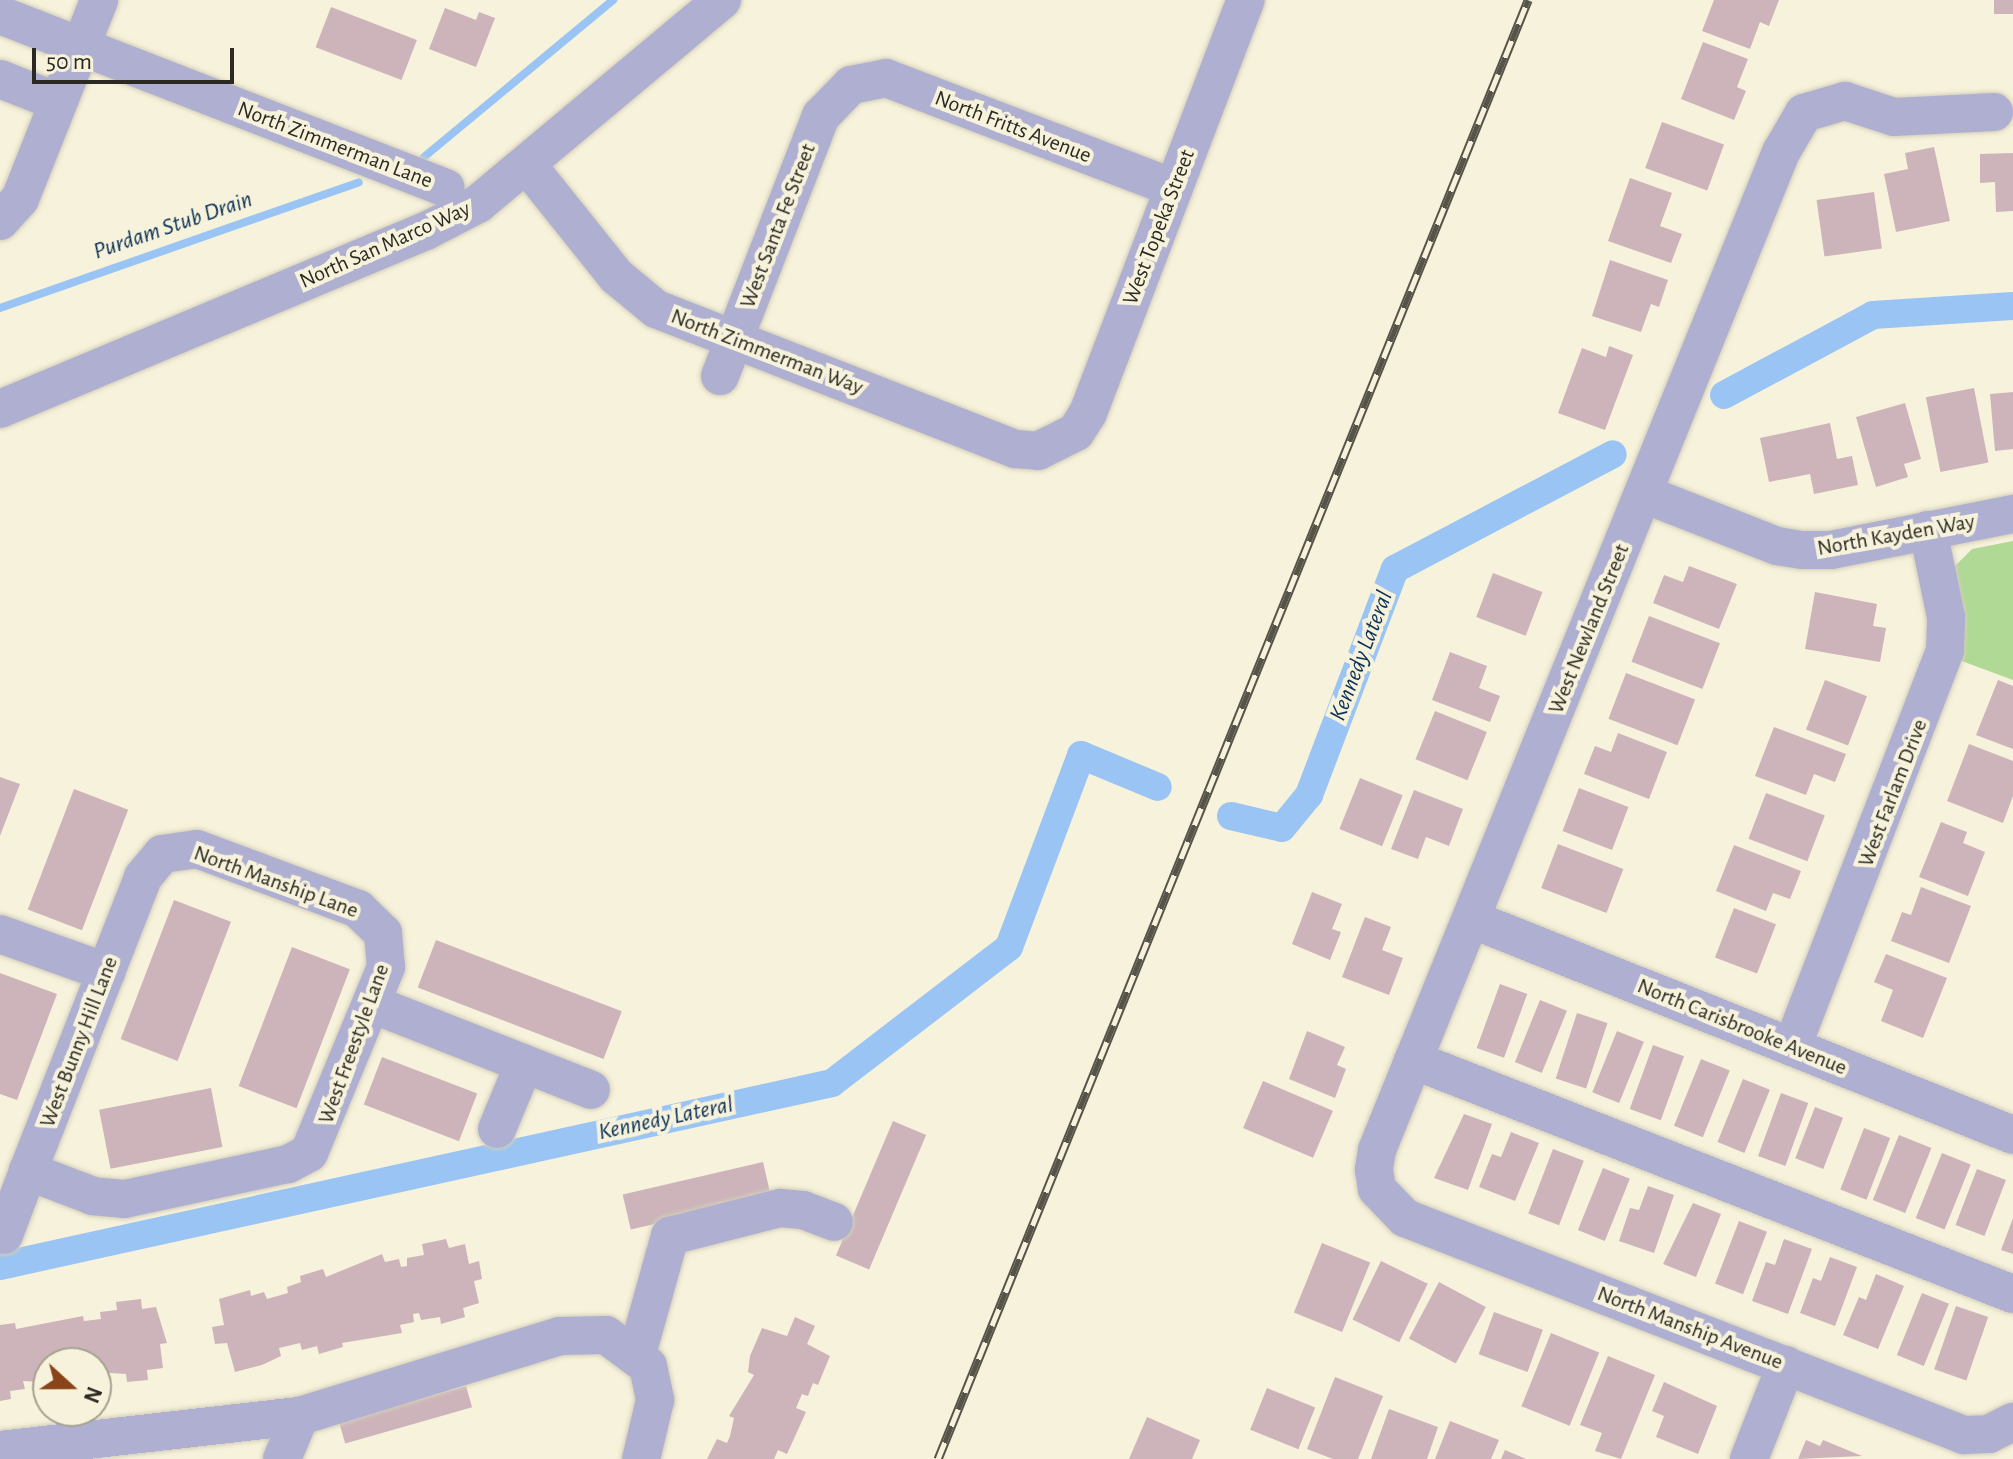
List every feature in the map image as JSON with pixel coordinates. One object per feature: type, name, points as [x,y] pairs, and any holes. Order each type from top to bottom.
[{"type":"street","points":[[0,221],[20,199],[99,0]]},
{"type":"street","name":"North San Marco Way","points":[[0,409],[426,231],[478,204],[528,166],[722,0]]},
{"type":"street","name":"West Topeka Street","points":[[1059,445],[1088,413],[1246,0]]},
{"type":"street","name":"North Zimmerman Lane","points":[[0,15],[446,188]]},
{"type":"street","name":"North Fritts Avenue","points":[[851,85],[886,78],[1174,188]]},
{"type":"street","points":[[0,79],[58,102]]},
{"type":"street","name":"West Santa Fe Street","points":[[720,376],[821,116],[851,85]]},
{"type":"street","name":"West Newland Street","points":[[1377,1189],[1377,1150],[1781,152],[1804,113],[1845,101],[1894,117],[1994,112]]},
{"type":"street","name":"North Zimmerman Way","points":[[528,166],[630,288],[656,309],[1016,449],[1038,451],[1059,445]]},
{"type":"street","name":"North Kayden Way","points":[[1644,494],[1777,546],[1802,550],[1831,550],[2013,514]]},
{"type":"street","name":"West Farlam Drive","points":[[1792,1047],[1945,650],[1946,617],[1928,530]]},
{"type":"street","name":"North Manship Lane","points":[[162,854],[197,849],[358,909],[383,933]]},
{"type":"street","name":"West Bunny Hill Lane","points":[[4,1235],[143,877],[162,854]]},
{"type":"street","name":"North Carisbrooke Avenue","points":[[1471,919],[2013,1135]]},
{"type":"street","name":"West Freestyle Lane","points":[[28,1171],[93,1196],[125,1199],[288,1164],[309,1153],[386,967],[383,933]]},
{"type":"street","points":[[0,934],[106,972]]},
{"type":"street","points":[[372,1004],[591,1090]]},
{"type":"street","points":[[1413,1060],[2013,1294]]},
{"type":"street","points":[[497,1129],[524,1064]]},
{"type":"street","name":"North Manship Avenue","points":[[1377,1189],[1405,1218],[1964,1435],[1989,1434],[2013,1422]]},
{"type":"street","points":[[637,1354],[670,1236],[780,1208],[803,1210],[834,1222]]},
{"type":"street","points":[[0,1450],[300,1416],[560,1336],[606,1335],[637,1354],[648,1366],[655,1400],[641,1459]]},
{"type":"street","points":[[1749,1459],[1786,1365]]},
{"type":"street","points":[[282,1459],[300,1416]]},
{"type":"green space","points":[[2013,541],[2013,680],[1959,660],[1953,568],[1972,549]]},
{"type":"building","points":[[1714,0],[1779,0],[1769,26],[1760,22],[1750,49],[1702,31]]},
{"type":"building","points":[[1994,0],[2013,0],[2013,14],[1994,14]]},
{"type":"building","points":[[331,7],[417,40],[401,80],[316,47]]},
{"type":"building","points":[[445,8],[476,20],[479,12],[495,18],[476,67],[429,49]]},
{"type":"building","points":[[1703,42],[1748,59],[1737,87],[1746,91],[1734,120],[1681,99]]},
{"type":"building","points":[[1662,122],[1724,145],[1707,191],[1645,168]]},
{"type":"building","points":[[1934,147],[1950,221],[1896,232],[1884,174],[1908,169],[1905,153]]},
{"type":"building","points":[[2013,153],[2013,211],[1996,212],[1995,182],[1980,183],[1980,154]]},
{"type":"building","points":[[1630,178],[1672,193],[1660,226],[1682,234],[1671,263],[1608,241]]},
{"type":"building","points":[[1874,192],[1882,248],[1824,257],[1817,200]]},
{"type":"building","points":[[1610,260],[1668,280],[1659,307],[1651,304],[1641,332],[1592,316]]},
{"type":"building","points":[[1609,346],[1633,355],[1605,430],[1558,413],[1582,348],[1606,357]]},
{"type":"building","points":[[1974,388],[1989,463],[1940,472],[1926,397]]},
{"type":"building","points":[[2013,392],[2013,449],[1995,451],[1990,394]]},
{"type":"building","points":[[1905,403],[1921,459],[1904,464],[1908,477],[1876,487],[1856,417]]},
{"type":"building","points":[[1830,423],[1837,459],[1852,456],[1858,485],[1814,494],[1810,474],[1769,482],[1760,438]]},
{"type":"building","points":[[1689,566],[1737,584],[1719,629],[1653,603],[1664,575],[1683,582]]},
{"type":"building","points":[[1493,573],[1542,592],[1526,636],[1476,617]]},
{"type":"building","points":[[1815,592],[1877,604],[1873,626],[1886,628],[1880,662],[1805,649]]},
{"type":"building","points":[[1649,616],[1720,643],[1702,689],[1631,662]]},
{"type":"building","points":[[1450,652],[1487,666],[1479,688],[1500,696],[1490,722],[1432,700]]},
{"type":"building","points":[[1626,673],[1695,700],[1678,745],[1608,719]]},
{"type":"building","points":[[1825,680],[1867,696],[1848,746],[1806,729]]},
{"type":"building","points":[[1998,680],[2013,686],[2013,749],[1976,735]]},
{"type":"building","points":[[1435,711],[1487,732],[1467,780],[1416,759]]},
{"type":"building","points":[[1774,727],[1846,754],[1835,782],[1814,774],[1806,795],[1755,776]]},
{"type":"building","points":[[1618,733],[1667,752],[1649,799],[1584,774],[1595,746],[1611,752]]},
{"type":"building","points":[[1969,744],[2013,761],[2013,796],[2003,823],[1947,801]]},
{"type":"building","points":[[0,777],[20,784],[0,836]]},
{"type":"building","points":[[1360,778],[1403,795],[1382,846],[1339,829]]},
{"type":"building","points":[[1579,788],[1628,807],[1612,850],[1563,831]]},
{"type":"building","points":[[74,789],[128,810],[82,930],[28,909]]},
{"type":"building","points":[[1414,790],[1463,809],[1449,846],[1426,837],[1418,859],[1391,849]]},
{"type":"building","points":[[1766,793],[1825,816],[1807,861],[1748,839]]},
{"type":"building","points":[[1941,822],[1967,832],[1963,843],[1985,852],[1968,896],[1919,877]]},
{"type":"building","points":[[1558,844],[1623,869],[1607,913],[1541,888]]},
{"type":"building","points":[[1734,845],[1801,871],[1790,899],[1773,893],[1766,911],[1716,891]]},
{"type":"building","points":[[1921,887],[1971,906],[1949,963],[1891,941],[1902,912],[1911,915]]},
{"type":"building","points":[[1312,892],[1342,904],[1332,929],[1341,932],[1330,960],[1292,944]]},
{"type":"building","points":[[174,900],[231,922],[178,1061],[121,1039]]},
{"type":"building","points":[[1734,908],[1776,924],[1757,974],[1715,957]]},
{"type":"building","points":[[1365,917],[1391,927],[1382,950],[1403,958],[1389,995],[1342,977]]},
{"type":"building","points":[[436,940],[622,1011],[604,1059],[418,988]]},
{"type":"building","points":[[292,947],[350,969],[296,1108],[239,1086]]},
{"type":"building","points":[[1886,954],[1947,978],[1923,1038],[1881,1021],[1893,990],[1874,982]]},
{"type":"building","points":[[0,973],[57,994],[17,1100],[0,1094]]},
{"type":"building","points":[[1500,984],[1527,994],[1504,1058],[1477,1048]]},
{"type":"building","points":[[1540,1000],[1567,1011],[1542,1073],[1515,1062]]},
{"type":"building","points":[[1577,1013],[1607,1023],[1586,1089],[1556,1079]]},
{"type":"building","points":[[1307,1031],[1345,1047],[1337,1065],[1346,1069],[1335,1098],[1289,1079]]},
{"type":"building","points":[[1617,1031],[1644,1042],[1619,1103],[1592,1092]]},
{"type":"building","points":[[1653,1045],[1684,1056],[1661,1120],[1630,1109]]},
{"type":"building","points":[[382,1057],[477,1094],[459,1141],[364,1105]]},
{"type":"building","points":[[1701,1059],[1730,1071],[1703,1137],[1674,1126]]},
{"type":"building","points":[[1743,1079],[1770,1090],[1744,1153],[1718,1142]]},
{"type":"building","points":[[1263,1081],[1333,1111],[1313,1158],[1243,1128]]},
{"type":"building","points":[[211,1088],[222,1147],[111,1169],[99,1110]]},
{"type":"building","points":[[1781,1093],[1808,1103],[1785,1166],[1758,1156]]},
{"type":"building","points":[[1815,1107],[1843,1118],[1823,1169],[1795,1158]]},
{"type":"building","points":[[1464,1114],[1492,1124],[1468,1190],[1434,1178]]},
{"type":"building","points":[[893,1121],[926,1135],[869,1269],[836,1255]]},
{"type":"building","points":[[1864,1128],[1890,1138],[1866,1200],[1840,1190]]},
{"type":"building","points":[[1511,1132],[1539,1143],[1515,1201],[1479,1187],[1492,1154],[1501,1157]]},
{"type":"building","points":[[1899,1135],[1931,1148],[1905,1213],[1873,1200]]},
{"type":"building","points":[[1553,1149],[1584,1161],[1559,1225],[1528,1213]]},
{"type":"building","points":[[1942,1153],[1971,1165],[1945,1230],[1916,1218]]},
{"type":"building","points":[[763,1162],[771,1197],[631,1229],[623,1194]]},
{"type":"building","points":[[1603,1168],[1630,1179],[1605,1241],[1578,1230]]},
{"type":"building","points":[[1977,1169],[2006,1180],[1984,1236],[1955,1225]]},
{"type":"building","points":[[1648,1186],[1674,1195],[1654,1253],[1619,1241],[1630,1208],[1639,1210]]},
{"type":"building","points":[[1693,1203],[1721,1214],[1696,1277],[1663,1264]]},
{"type":"building","points":[[2013,1218],[2013,1254],[2001,1250]]},
{"type":"building","points":[[1739,1221],[1767,1232],[1743,1294],[1715,1284]]},
{"type":"building","points":[[446,1239],[449,1248],[465,1244],[469,1264],[479,1261],[482,1279],[474,1281],[479,1303],[463,1308],[465,1317],[441,1324],[440,1317],[421,1320],[419,1313],[413,1314],[414,1322],[400,1325],[402,1333],[342,1343],[343,1347],[319,1354],[317,1346],[302,1350],[300,1343],[279,1348],[281,1356],[262,1365],[235,1372],[227,1343],[215,1344],[212,1327],[224,1325],[219,1299],[250,1290],[251,1296],[264,1292],[267,1299],[288,1293],[287,1287],[301,1282],[300,1276],[323,1269],[326,1277],[382,1254],[385,1262],[399,1259],[401,1267],[407,1266],[407,1258],[424,1255],[422,1244]]},
{"type":"building","points":[[1784,1239],[1812,1249],[1788,1314],[1752,1301],[1766,1262],[1775,1265]]},
{"type":"building","points":[[1322,1243],[1370,1262],[1342,1332],[1294,1313]]},
{"type":"building","points":[[1830,1257],[1857,1267],[1835,1326],[1800,1313],[1813,1278],[1821,1281]]},
{"type":"building","points":[[1381,1261],[1428,1284],[1399,1342],[1353,1319]]},
{"type":"building","points":[[1876,1274],[1904,1286],[1878,1349],[1843,1335],[1859,1297],[1866,1300]]},
{"type":"building","points":[[1439,1282],[1486,1307],[1456,1363],[1409,1339]]},
{"type":"building","points":[[1922,1293],[1949,1304],[1924,1366],[1897,1355]]},
{"type":"building","points":[[141,1299],[142,1309],[156,1307],[167,1343],[160,1344],[163,1368],[147,1370],[148,1380],[127,1382],[126,1374],[112,1373],[112,1347],[32,1347],[32,1381],[23,1381],[25,1389],[10,1391],[11,1399],[0,1401],[0,1325],[15,1323],[16,1329],[83,1316],[84,1321],[101,1319],[100,1312],[117,1310],[116,1302]]},
{"type":"building","points":[[1956,1306],[1988,1317],[1966,1380],[1934,1369]]},
{"type":"building","points":[[1494,1312],[1543,1330],[1527,1372],[1479,1354]]},
{"type":"building","points":[[795,1317],[815,1326],[807,1344],[830,1356],[818,1385],[813,1383],[808,1396],[802,1394],[796,1408],[806,1412],[787,1454],[778,1450],[774,1459],[707,1459],[717,1439],[727,1443],[730,1436],[734,1418],[729,1416],[754,1375],[748,1372],[750,1356],[762,1328],[787,1336]]},
{"type":"building","points":[[1551,1333],[1599,1352],[1570,1426],[1521,1406]]},
{"type":"building","points":[[1608,1356],[1655,1375],[1621,1459],[1595,1451],[1602,1433],[1580,1425]]},
{"type":"building","points":[[1335,1377],[1383,1396],[1358,1459],[1333,1459],[1307,1449]]},
{"type":"building","points":[[1664,1382],[1717,1406],[1698,1454],[1656,1437],[1664,1416],[1652,1411]]},
{"type":"building","points":[[466,1386],[472,1407],[345,1444],[339,1422]]},
{"type":"building","points":[[1267,1388],[1315,1407],[1298,1449],[1250,1430]]},
{"type":"building","points":[[1389,1409],[1438,1427],[1427,1459],[1371,1459]]},
{"type":"building","points":[[1147,1417],[1200,1440],[1192,1459],[1129,1459]]},
{"type":"building","points":[[1450,1421],[1499,1440],[1491,1459],[1435,1459]]},
{"type":"building","points":[[1806,1440],[1820,1446],[1823,1440],[1862,1456],[1798,1459]]},
{"type":"building","points":[[1505,1450],[1526,1459],[1501,1459]]},
{"type":"waterway","name":"Purdam Stub Drain","points":[[424,157],[613,0]]},
{"type":"waterway","name":"Purdam Stub Drain","points":[[0,308],[359,182]]},
{"type":"waterway","name":"Kennedy Lateral","points":[[1724,395],[1873,315],[2013,306]]},
{"type":"waterway","name":"Kennedy Lateral","points":[[1231,816],[1282,828],[1309,795],[1395,569],[1613,454]]},
{"type":"waterway","name":"Kennedy Lateral","points":[[0,1266],[832,1083],[1009,947],[1081,755],[1158,787]]},
{"type":"railway","points":[[938,1459],[1528,0]]}]
